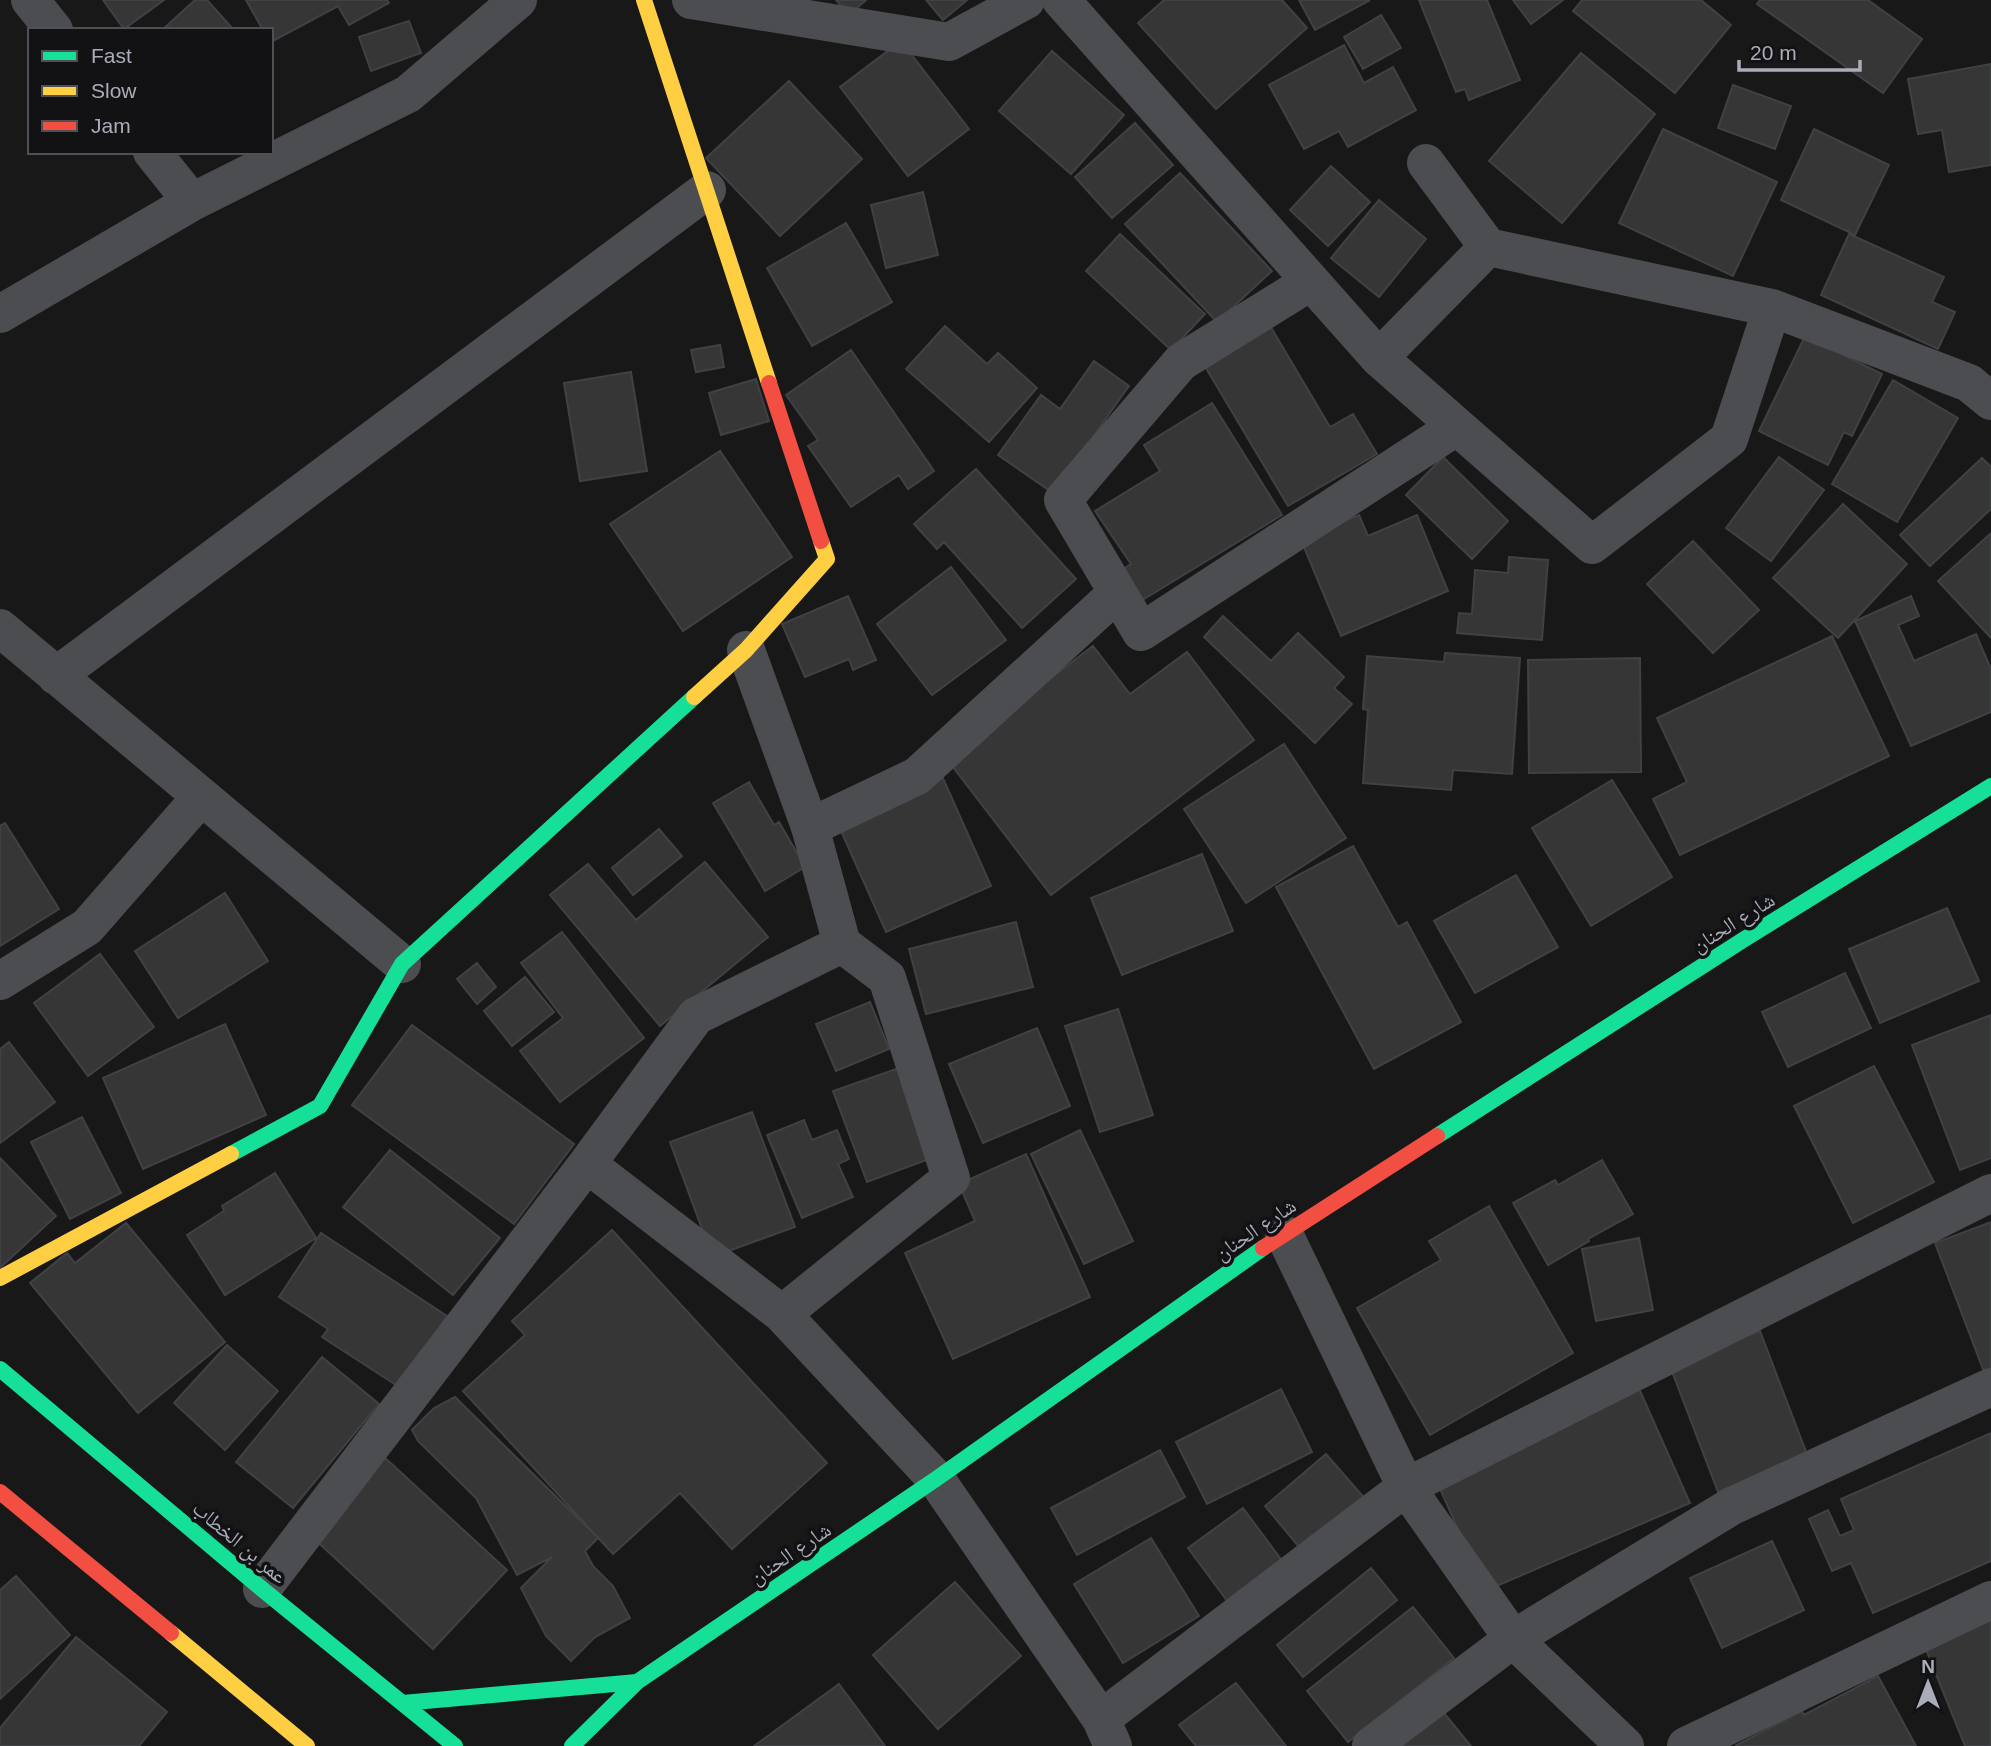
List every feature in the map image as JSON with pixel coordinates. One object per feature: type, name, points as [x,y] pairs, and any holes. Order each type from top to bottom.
[{"type":"street","points":[[30,0],[52,28]]},
{"type":"street","points":[[0,314],[192,202],[408,94],[518,0]]},
{"type":"street","points":[[0,1278],[320,1106],[402,964],[746,650],[827,559],[644,0]]},
{"type":"street","points":[[691,0],[949,42],[1026,0]]},
{"type":"street","points":[[1061,0],[1379,358],[1592,545],[1728,439],[1772,308]]},
{"type":"street","points":[[154,154],[192,202]]},
{"type":"street","points":[[1426,163],[1488,247],[1772,308],[1969,383],[1991,401]]},
{"type":"street","points":[[56,676],[707,190]]},
{"type":"street","points":[[1379,358],[1488,247]]},
{"type":"street","points":[[1310,282],[1181,362],[1063,500],[1141,632],[1456,427]]},
{"type":"street","points":[[810,827],[917,776],[1117,593]]},
{"type":"street","points":[[0,628],[402,964]]},
{"type":"street","points":[[746,650],[810,827],[842,944],[887,978],[951,1178],[782,1314]]},
{"type":"street","name":"شارع الحنان","points":[[572,1746],[637,1682],[936,1479],[1283,1234],[1731,948],[1991,786]]},
{"type":"street","points":[[0,982],[87,927],[201,796]]},
{"type":"street","points":[[262,1589],[587,1164],[696,1016],[842,944]]},
{"type":"street","points":[[587,1164],[782,1314],[936,1479],[1107,1732],[1406,1487],[1991,1193]]},
{"type":"street","points":[[1283,1234],[1406,1487],[1513,1639],[1619,1744]]},
{"type":"street","name":"عمر بن الخطاب","points":[[0,1369],[262,1589],[455,1746]]},
{"type":"street","points":[[1371,1746],[1513,1639],[1732,1506],[1991,1387]]},
{"type":"street","points":[[0,1492],[307,1746]]},
{"type":"street","points":[[1686,1746],[1991,1600]]},
{"type":"street","points":[[403,1703],[637,1682]]},
{"type":"building","points":[[103,0],[164,0],[125,28]]},
{"type":"building","points":[[195,0],[207,0],[232,28],[164,28]]},
{"type":"building","points":[[246,0],[387,0],[389,3],[349,25],[338,6],[273,41],[273,28],[262,28]]},
{"type":"building","points":[[836,0],[866,0],[849,15]]},
{"type":"building","points":[[926,0],[967,0],[943,20]]},
{"type":"building","points":[[1164,0],[1282,0],[1307,28],[1216,109],[1138,23]]},
{"type":"building","points":[[1299,0],[1370,0],[1315,30]]},
{"type":"building","points":[[1419,0],[1487,0],[1520,80],[1469,100],[1465,89],[1456,92]]},
{"type":"building","points":[[1513,0],[1563,0],[1531,24]]},
{"type":"building","points":[[1582,0],[1701,0],[1731,25],[1675,93],[1573,11]]},
{"type":"building","points":[[1760,0],[1868,0],[1922,39],[1883,93],[1757,4]]},
{"type":"building","points":[[1381,15],[1401,48],[1363,69],[1344,37]]},
{"type":"building","points":[[409,21],[421,53],[371,71],[359,37]]},
{"type":"building","points":[[901,41],[969,129],[908,176],[840,87]]},
{"type":"building","points":[[1344,45],[1364,83],[1393,67],[1416,110],[1348,147],[1339,131],[1304,149],[1269,85]]},
{"type":"building","points":[[1052,51],[1124,115],[1071,174],[999,111]]},
{"type":"building","points":[[1581,53],[1655,114],[1562,223],[1489,161]]},
{"type":"building","points":[[1991,64],[1991,165],[1949,172],[1942,130],[1918,134],[1908,79]]},
{"type":"building","points":[[789,81],[862,159],[780,236],[706,158]]},
{"type":"building","points":[[1733,85],[1791,106],[1775,149],[1718,128]]},
{"type":"building","points":[[1135,123],[1173,165],[1112,218],[1075,177]]},
{"type":"building","points":[[1663,129],[1777,182],[1733,276],[1619,223]]},
{"type":"building","points":[[1814,129],[1889,165],[1855,235],[1781,200]]},
{"type":"building","points":[[1331,166],[1370,202],[1328,246],[1290,210]]},
{"type":"building","points":[[1180,173],[1272,271],[1217,322],[1125,224]]},
{"type":"building","points":[[923,192],[938,255],[886,268],[871,205]]},
{"type":"building","points":[[1379,200],[1426,239],[1379,297],[1331,258]]},
{"type":"building","points":[[846,223],[892,302],[812,346],[767,268]]},
{"type":"building","points":[[1120,234],[1205,314],[1171,350],[1086,271]]},
{"type":"building","points":[[1849,234],[1944,277],[1932,302],[1955,312],[1938,349],[1821,295]]},
{"type":"building","points":[[1266,319],[1330,427],[1353,414],[1377,454],[1288,506],[1200,358]]},
{"type":"building","points":[[945,326],[987,364],[998,353],[1037,388],[989,442],[906,369]]},
{"type":"building","points":[[1805,336],[1882,374],[1852,436],[1844,432],[1828,465],[1759,431]]},
{"type":"building","points":[[720,345],[724,367],[696,372],[691,350]]},
{"type":"building","points":[[851,350],[934,471],[908,489],[899,475],[851,507],[808,446],[818,440],[786,395]]},
{"type":"building","points":[[1094,361],[1129,386],[1053,493],[998,455],[1041,395],[1060,409]]},
{"type":"building","points":[[631,372],[647,471],[580,481],[564,383]]},
{"type":"building","points":[[756,379],[769,421],[721,435],[709,393]]},
{"type":"building","points":[[1893,380],[1958,418],[1897,522],[1832,484]]},
{"type":"building","points":[[1212,403],[1282,515],[1131,607],[1112,576],[1131,564],[1095,511],[1160,471],[1144,445]]},
{"type":"building","points":[[720,451],[792,557],[683,631],[610,524]]},
{"type":"building","points":[[1443,457],[1508,521],[1472,559],[1406,495]]},
{"type":"building","points":[[1779,457],[1824,490],[1771,561],[1726,528]]},
{"type":"building","points":[[1982,458],[1991,467],[1991,509],[1930,566],[1900,535]]},
{"type":"building","points":[[976,469],[1076,579],[1022,628],[944,542],[937,549],[914,524]]},
{"type":"building","points":[[1843,504],[1907,564],[1838,638],[1773,578]]},
{"type":"building","points":[[1359,515],[1368,536],[1417,515],[1448,591],[1341,636],[1301,540]]},
{"type":"building","points":[[1991,533],[1991,638],[1938,581]]},
{"type":"building","points":[[1693,541],[1759,610],[1713,653],[1647,584]]},
{"type":"building","points":[[1509,557],[1548,560],[1542,640],[1457,633],[1459,613],[1472,614],[1475,570],[1508,573]]},
{"type":"building","points":[[951,567],[1006,640],[932,695],[877,624]]},
{"type":"building","points":[[848,596],[876,660],[853,670],[849,659],[805,677],[782,624]]},
{"type":"building","points":[[1911,596],[1919,616],[1898,625],[1914,661],[1976,634],[1991,669],[1991,712],[1911,746],[1855,621]]},
{"type":"building","points":[[1223,616],[1271,661],[1298,633],[1344,677],[1334,688],[1352,704],[1315,743],[1204,637]]},
{"type":"building","points":[[1832,636],[1889,756],[1680,855],[1653,799],[1687,782],[1657,718]]},
{"type":"building","points":[[1093,646],[1130,694],[1187,652],[1254,740],[1051,895],[946,758]]},
{"type":"building","points":[[1445,653],[1520,658],[1512,774],[1453,770],[1451,790],[1363,783],[1368,710],[1363,709],[1367,656],[1444,662]]},
{"type":"building","points":[[1640,658],[1641,772],[1529,773],[1528,660]]},
{"type":"building","points":[[1284,744],[1346,838],[1246,903],[1184,809]]},
{"type":"building","points":[[942,776],[991,886],[886,932],[837,822]]},
{"type":"building","points":[[1612,780],[1672,877],[1591,926],[1532,828]]},
{"type":"building","points":[[749,782],[774,825],[779,822],[805,867],[765,891],[713,803]]},
{"type":"building","points":[[5,823],[59,909],[0,946],[0,826]]},
{"type":"building","points":[[659,829],[682,856],[633,895],[612,868]]},
{"type":"building","points":[[1353,846],[1398,927],[1407,922],[1461,1022],[1374,1069],[1276,887]]},
{"type":"building","points":[[1202,854],[1233,931],[1122,975],[1091,898]]},
{"type":"building","points":[[705,862],[768,937],[660,1026],[550,895],[588,864],[636,920]]},
{"type":"building","points":[[1516,875],[1558,947],[1475,993],[1434,921]]},
{"type":"building","points":[[225,893],[268,961],[178,1018],[135,951]]},
{"type":"building","points":[[1947,908],[1979,981],[1880,1023],[1849,949]]},
{"type":"building","points":[[1016,922],[1033,987],[926,1014],[909,949]]},
{"type":"building","points":[[562,932],[644,1038],[560,1102],[520,1051],[563,1018],[521,963]]},
{"type":"building","points":[[100,954],[154,1027],[88,1076],[34,1003]]},
{"type":"building","points":[[477,963],[496,987],[477,1004],[457,979]]},
{"type":"building","points":[[1845,973],[1871,1028],[1788,1067],[1762,1012]]},
{"type":"building","points":[[525,977],[554,1012],[512,1046],[484,1011]]},
{"type":"building","points":[[870,1002],[889,1049],[836,1071],[816,1024]]},
{"type":"building","points":[[1118,1009],[1153,1115],[1100,1132],[1065,1026]]},
{"type":"building","points":[[1991,1015],[1991,1158],[1960,1170],[1912,1045]]},
{"type":"building","points":[[225,1024],[266,1115],[143,1169],[103,1078]]},
{"type":"building","points":[[412,1025],[574,1144],[514,1224],[352,1105]]},
{"type":"building","points":[[1037,1028],[1070,1106],[983,1143],[949,1064]]},
{"type":"building","points":[[9,1042],[55,1102],[0,1143],[0,1049]]},
{"type":"building","points":[[1874,1066],[1934,1182],[1853,1223],[1794,1106]]},
{"type":"building","points":[[899,1068],[932,1158],[867,1182],[833,1091]]},
{"type":"building","points":[[752,1112],[795,1227],[717,1255],[705,1237],[670,1142]]},
{"type":"building","points":[[82,1117],[121,1193],[70,1219],[31,1142]]},
{"type":"building","points":[[804,1120],[812,1140],[837,1130],[849,1159],[838,1164],[853,1197],[802,1218],[767,1135]]},
{"type":"building","points":[[1080,1130],[1133,1241],[1084,1264],[1031,1154]]},
{"type":"building","points":[[390,1150],[500,1238],[453,1295],[343,1207]]},
{"type":"building","points":[[1026,1154],[1090,1297],[953,1359],[905,1253],[975,1221],[959,1184]]},
{"type":"building","points":[[0,1158],[56,1216],[0,1268]]},
{"type":"building","points":[[1602,1160],[1633,1214],[1548,1265],[1513,1203],[1555,1180],[1558,1185]]},
{"type":"building","points":[[275,1173],[316,1238],[225,1295],[187,1235],[224,1211],[222,1206]]},
{"type":"building","points":[[1489,1206],[1573,1353],[1430,1435],[1357,1308],[1441,1260],[1429,1241]]},
{"type":"building","points":[[1991,1222],[1991,1369],[1984,1372],[1935,1243]]},
{"type":"building","points":[[126,1223],[225,1342],[138,1413],[30,1283],[67,1253],[75,1263]]},
{"type":"building","points":[[612,1230],[827,1463],[732,1549],[680,1493],[613,1554],[463,1391],[525,1335],[512,1321]]},
{"type":"building","points":[[321,1233],[447,1316],[399,1387],[322,1337],[328,1329],[279,1297]]},
{"type":"building","points":[[1639,1238],[1653,1310],[1596,1321],[1582,1249]]},
{"type":"building","points":[[1760,1331],[1808,1457],[1718,1492],[1670,1366]]},
{"type":"building","points":[[227,1345],[278,1391],[225,1450],[174,1403]]},
{"type":"building","points":[[322,1357],[379,1404],[293,1508],[236,1462]]},
{"type":"building","points":[[1637,1384],[1690,1503],[1485,1591],[1434,1475]]},
{"type":"building","points":[[1281,1389],[1312,1452],[1207,1504],[1176,1442]]},
{"type":"building","points":[[455,1397],[598,1538],[585,1551],[593,1566],[613,1586],[630,1618],[595,1637],[571,1661],[546,1636],[521,1588],[552,1557],[517,1575],[476,1498],[418,1441],[412,1430],[434,1408]]},
{"type":"building","points":[[1991,1433],[1991,1561],[1873,1613],[1851,1563],[1832,1571],[1809,1519],[1828,1510],[1840,1536],[1854,1530],[1841,1499]]},
{"type":"building","points":[[1160,1450],[1185,1497],[1077,1555],[1051,1508]]},
{"type":"building","points":[[1326,1454],[1366,1500],[1304,1553],[1265,1506]]},
{"type":"building","points":[[383,1456],[507,1570],[433,1649],[309,1534]]},
{"type":"building","points":[[1243,1508],[1286,1566],[1231,1606],[1188,1548]]},
{"type":"building","points":[[1151,1538],[1199,1616],[1123,1663],[1074,1584]]},
{"type":"building","points":[[1772,1541],[1804,1610],[1722,1648],[1690,1578]]},
{"type":"building","points":[[1371,1568],[1397,1600],[1303,1677],[1277,1645]]},
{"type":"building","points":[[16,1576],[70,1635],[0,1699],[0,1590]]},
{"type":"building","points":[[955,1582],[1021,1656],[938,1729],[873,1655]]},
{"type":"building","points":[[1413,1607],[1454,1658],[1348,1742],[1307,1691]]},
{"type":"building","points":[[1991,1619],[1991,1746],[1965,1746],[1925,1647]]},
{"type":"building","points":[[76,1637],[167,1712],[139,1746],[0,1746],[0,1728]]},
{"type":"building","points":[[1878,1676],[1916,1746],[1735,1746],[1802,1711],[1804,1715]]},
{"type":"building","points":[[1236,1683],[1286,1746],[1196,1746],[1179,1725]]},
{"type":"building","points":[[839,1684],[885,1746],[754,1746]]},
{"type":"building","points":[[1439,1707],[1471,1746],[1393,1746]]},
{"type":"traffic: fast","points":[[231,1154],[320,1106],[402,964],[694,697]]},
{"type":"traffic: fast","points":[[1437,1136],[1743,940],[1991,786]]},
{"type":"traffic: fast","points":[[572,1746],[637,1682],[936,1479],[1263,1248]]},
{"type":"traffic: fast","points":[[0,1369],[262,1589],[455,1746]]},
{"type":"traffic: fast","points":[[403,1703],[637,1682]]},
{"type":"traffic: slow","points":[[644,0],[769,383]]},
{"type":"traffic: slow","points":[[694,697],[746,650],[827,559],[821,541]]},
{"type":"traffic: slow","points":[[0,1278],[231,1154]]},
{"type":"traffic: slow","points":[[171,1633],[307,1746]]},
{"type":"traffic: jam","points":[[769,383],[821,541]]},
{"type":"traffic: jam","points":[[1263,1248],[1437,1136]]},
{"type":"traffic: jam","points":[[0,1492],[171,1633]]}]
